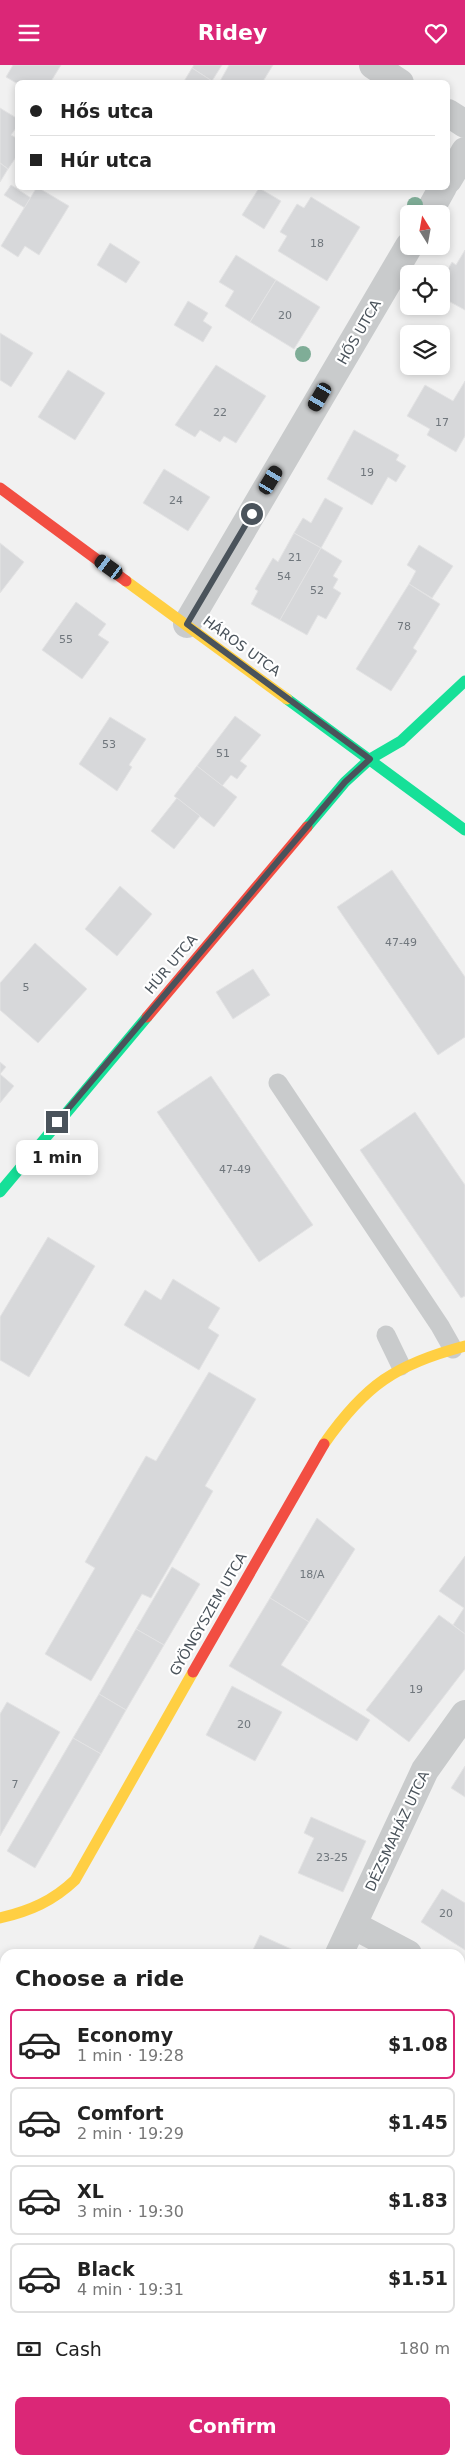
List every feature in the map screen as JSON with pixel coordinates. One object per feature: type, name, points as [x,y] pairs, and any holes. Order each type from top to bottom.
[{"type":"street","points":[[373,65],[396,80]]},
{"type":"street","points":[[450,114],[465,124]]},
{"type":"street","points":[[450,177],[465,151]]},
{"type":"street","points":[[433,205],[441,190]]},
{"type":"street","name":"HŐS UTCA","points":[[187,624],[404,255]]},
{"type":"street","name":"HÁROS UTCA","points":[[0,488],[465,830]]},
{"type":"street","name":"HÚR UTCA","points":[[0,1192],[345,782],[370,759],[401,741],[465,681]]},
{"type":"street","name":"GYÖNGYSZEM UTCA","points":[[0,1918],[31,1911],[57,1898],[75,1880],[314,1458],[342,1418],[372,1386],[401,1366],[459,1347]]},
{"type":"street","name":"DÉZSMAHÁZ UTCA","points":[[341,1949],[425,1770],[465,1714]]},
{"type":"street","points":[[353,1925],[399,1949]]},
{"type":"lane","points":[[278,1083],[440,1326],[459,1347]]},
{"type":"lane","points":[[386,1335],[401,1366]]},
{"type":"building","points":[[13,65],[61,65],[52,80],[15,80],[15,82],[6,77]]},
{"type":"building","points":[[194,65],[222,65],[213,80],[192,68]]},
{"type":"building","points":[[229,65],[273,65],[264,80],[221,80]]},
{"type":"building","points":[[192,68],[210,80],[185,80]]},
{"type":"building","points":[[0,108],[15,117],[15,129],[11,135],[15,137],[15,158],[8,169],[0,163]]},
{"type":"building","points":[[0,163],[8,169],[0,182]]},
{"type":"building","points":[[11,185],[15,190],[19,190],[31,198],[25,208],[4,195]]},
{"type":"building","points":[[35,190],[42,190],[69,206],[39,255],[25,246],[18,257],[1,246]]},
{"type":"building","points":[[258,190],[262,190],[281,201],[264,229],[242,215]]},
{"type":"building","points":[[311,197],[360,227],[327,281],[278,251],[287,236],[280,232],[297,204],[304,208]]},
{"type":"building","points":[[110,243],[140,262],[126,283],[97,265]]},
{"type":"building","points":[[465,250],[465,310],[450,302],[450,266],[452,262],[456,265]]},
{"type":"building","points":[[236,255],[276,280],[250,322],[225,306],[234,291],[219,282]]},
{"type":"building","points":[[276,280],[320,307],[294,349],[250,322]]},
{"type":"building","points":[[188,301],[208,313],[203,321],[212,327],[203,342],[174,325]]},
{"type":"building","points":[[0,333],[33,353],[11,387],[0,380]]},
{"type":"building","points":[[216,365],[266,396],[236,443],[224,436],[220,442],[200,430],[195,437],[175,425]]},
{"type":"building","points":[[68,370],[105,393],[75,440],[38,417]]},
{"type":"building","points":[[465,381],[465,436],[456,452],[427,435],[430,429],[407,416],[425,385],[453,401]]},
{"type":"building","points":[[354,430],[399,455],[396,460],[406,466],[396,482],[388,477],[372,505],[327,479]]},
{"type":"building","points":[[164,469],[210,497],[188,531],[143,503]]},
{"type":"building","points":[[325,498],[343,508],[321,548],[294,533],[303,518],[311,523]]},
{"type":"building","points":[[294,533],[321,548],[280,620],[251,604],[258,591],[255,589],[273,558],[278,562]]},
{"type":"building","points":[[0,543],[24,562],[0,593]]},
{"type":"building","points":[[419,545],[453,566],[432,598],[409,584],[416,571],[407,565]]},
{"type":"building","points":[[321,548],[342,561],[333,576],[338,579],[333,588],[341,593],[326,619],[318,615],[307,635],[280,620]]},
{"type":"building","points":[[409,584],[440,604],[413,648],[417,651],[391,691],[356,669]]},
{"type":"building","points":[[76,602],[106,624],[98,635],[109,642],[82,679],[42,650]]},
{"type":"building","points":[[235,716],[261,735],[240,761],[247,766],[237,779],[231,775],[222,786],[197,766]]},
{"type":"building","points":[[110,717],[146,739],[129,765],[132,767],[117,791],[79,764]]},
{"type":"building","points":[[197,766],[237,797],[214,827],[174,796]]},
{"type":"building","points":[[177,798],[200,816],[174,849],[151,831]]},
{"type":"building","points":[[392,870],[465,977],[465,1037],[438,1055],[337,907]]},
{"type":"building","points":[[120,886],[152,914],[117,956],[85,929]]},
{"type":"building","points":[[35,943],[87,989],[38,1043],[0,1010],[0,983]]},
{"type":"building","points":[[253,969],[270,995],[233,1019],[216,992]]},
{"type":"building","points":[[0,1062],[6,1067],[0,1074]]},
{"type":"building","points":[[0,1074],[14,1086],[0,1103]]},
{"type":"building","points":[[211,1076],[313,1225],[259,1262],[157,1112]]},
{"type":"building","points":[[415,1112],[465,1185],[465,1296],[461,1298],[360,1150]]},
{"type":"building","points":[[48,1237],[95,1266],[29,1377],[0,1360],[0,1317]]},
{"type":"building","points":[[173,1279],[220,1308],[208,1328],[219,1335],[199,1370],[124,1325],[145,1290],[161,1300]]},
{"type":"building","points":[[209,1372],[256,1399],[205,1486],[213,1491],[151,1598],[142,1594],[91,1681],[45,1654],[95,1568],[85,1562],[146,1456],[156,1461]]},
{"type":"building","points":[[317,1518],[355,1549],[309,1622],[270,1598]]},
{"type":"building","points":[[465,1556],[465,1634],[453,1625],[464,1608],[439,1591]]},
{"type":"building","points":[[172,1567],[200,1584],[164,1645],[136,1629]]},
{"type":"building","points":[[270,1598],[309,1622],[281,1665],[370,1720],[357,1741],[229,1666]]},
{"type":"building","points":[[439,1615],[465,1634],[465,1669],[409,1742],[366,1710]]},
{"type":"building","points":[[136,1629],[164,1645],[126,1710],[99,1694]]},
{"type":"building","points":[[232,1686],[282,1712],[255,1761],[206,1735]]},
{"type":"building","points":[[99,1694],[126,1710],[101,1754],[73,1738]]},
{"type":"building","points":[[7,1702],[60,1732],[0,1836],[0,1714]]},
{"type":"building","points":[[73,1738],[101,1754],[35,1868],[7,1851]]},
{"type":"building","points":[[465,1766],[465,1797],[451,1788]]},
{"type":"building","points":[[311,1817],[366,1841],[343,1892],[298,1873],[314,1838],[304,1833]]},
{"type":"building","points":[[442,1889],[465,1903],[465,1949],[463,1949],[421,1922]]},
{"type":"building","points":[[260,1935],[291,1949],[253,1949]]},
{"type":"traffic: fast","points":[[307,827],[345,782],[370,759],[401,741],[465,681]]},
{"type":"traffic: fast","points":[[287,699],[465,830]]},
{"type":"traffic: fast","points":[[0,1192],[147,1017]]},
{"type":"traffic: slow","points":[[126,581],[287,699]]},
{"type":"traffic: slow","points":[[324,1444],[354,1406],[384,1380],[401,1369],[420,1361],[465,1346]]},
{"type":"traffic: slow","points":[[0,1918],[21,1912],[50,1899],[75,1880],[193,1672]]},
{"type":"traffic: jam","points":[[0,488],[126,581]]},
{"type":"traffic: jam","points":[[147,1017],[307,827]]},
{"type":"traffic: jam","points":[[193,1672],[324,1444]]},
{"type":"route","points":[[57,1122],[345,782],[370,759],[187,624],[252,514]]}]
